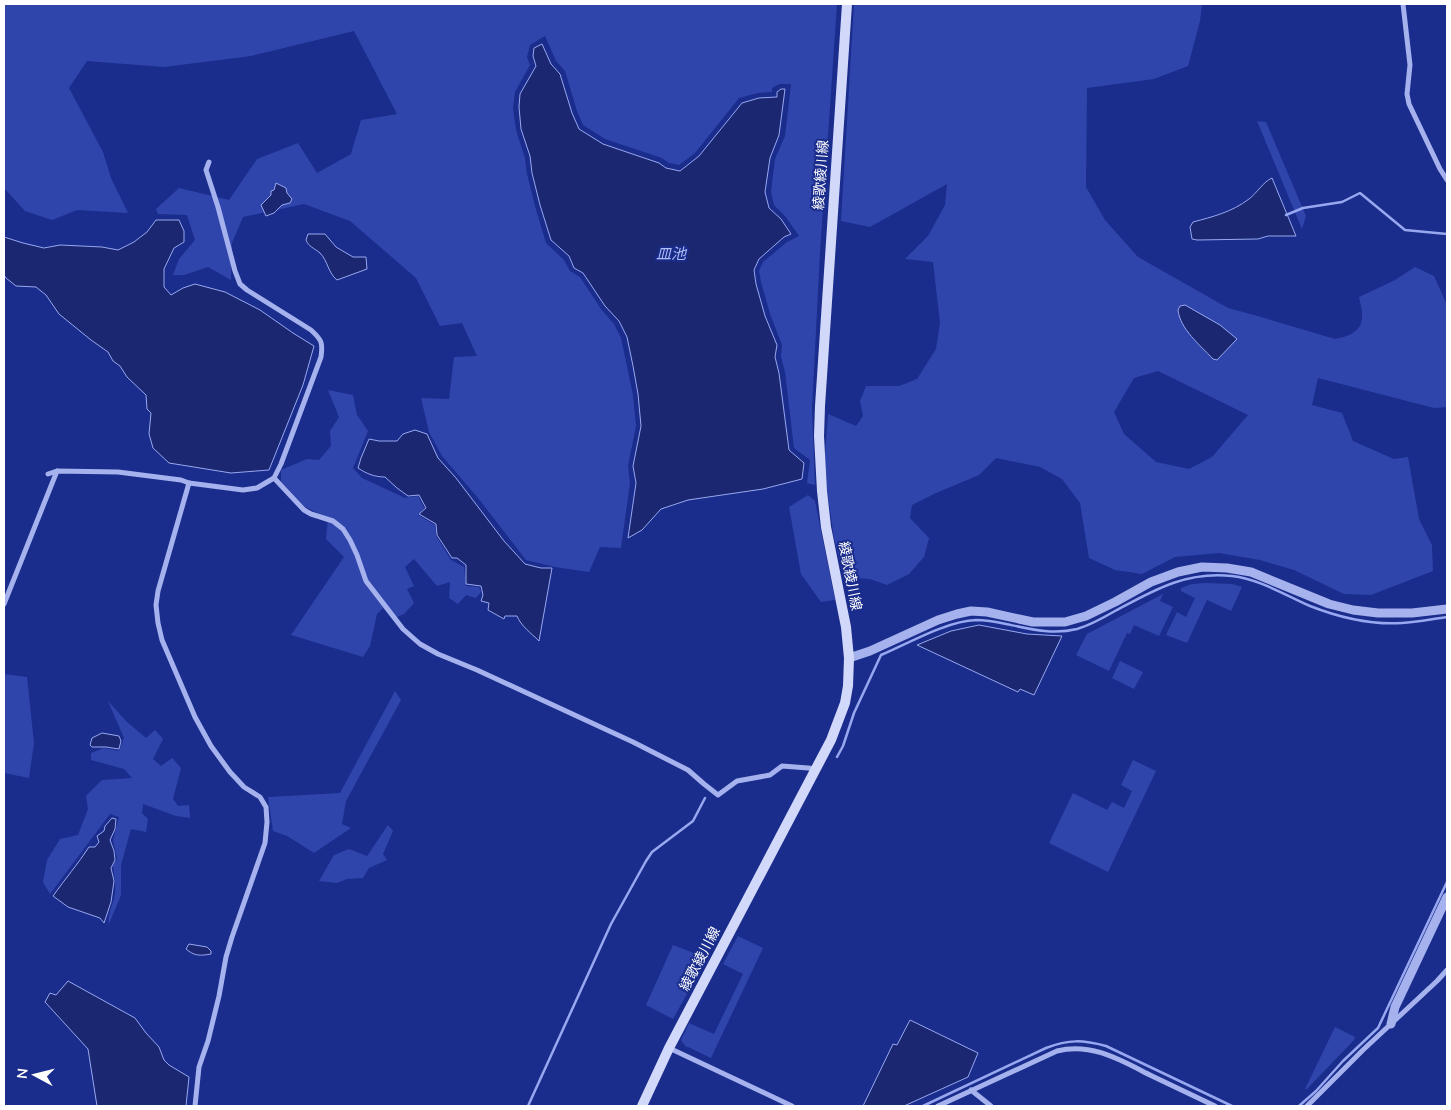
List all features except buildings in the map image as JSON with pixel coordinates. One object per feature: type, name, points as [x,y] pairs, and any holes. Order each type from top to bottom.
[{"type":"main road","name":"綾歌綾川線","points":[[642,1106],[669,1048],[816,770],[831,740],[845,703],[849,658],[846,627],[826,527],[822,491],[820,406],[847,4]]},
{"type":"street","points":[[1403,4],[1410,65],[1407,94],[1409,104],[1447,180]]},
{"type":"street","points":[[48,474],[57,471],[118,472],[243,490],[257,488],[274,478],[321,357],[323,346],[319,337],[311,330],[246,290],[240,284],[206,170],[209,162]]},
{"type":"street","points":[[4,604],[57,471]]},
{"type":"street","points":[[274,478],[304,510],[332,521],[343,529],[357,555],[366,581],[403,629],[420,644],[438,654],[477,670],[688,770],[718,795],[737,781],[770,775],[782,766],[816,770]]},
{"type":"street","points":[[189,483],[158,591],[156,605],[158,623],[162,640],[182,688],[210,746],[244,787],[260,797],[266,807],[267,822],[265,843],[226,957],[217,1005],[200,1067],[195,1106]]},
{"type":"street","points":[[849,658],[870,651],[938,620],[971,611],[987,612],[1033,622],[1065,622],[1093,612],[1151,582],[1178,572],[1202,567],[1227,568],[1250,572],[1329,604],[1353,610],[1378,614],[1447,609]]},
{"type":"street","points":[[1391,1024],[1395,1007],[1447,897]]},
{"type":"street","points":[[1307,1106],[1437,982],[1447,970]]},
{"type":"street","points":[[669,1048],[792,1106]]},
{"type":"street","points":[[938,1106],[1067,1048],[1107,1054],[1215,1106]]},
{"type":"street","points":[[971,1090],[991,1106]]},
{"type":"shaded area","points":[[4,4],[837,4],[820,252],[812,409],[815,485],[807,483],[810,460],[794,448],[785,372],[781,356],[782,345],[770,314],[759,271],[763,262],[787,242],[799,236],[785,216],[774,205],[771,192],[775,159],[785,136],[791,84],[779,84],[772,88],[772,92],[758,93],[739,98],[695,153],[679,165],[605,139],[583,125],[565,71],[556,61],[545,36],[530,45],[527,57],[530,65],[515,92],[513,108],[516,130],[525,158],[535,206],[546,243],[564,260],[570,271],[580,277],[601,309],[614,324],[621,338],[633,395],[636,426],[628,466],[630,483],[621,548],[600,547],[589,572],[526,560],[478,498],[442,456],[429,432],[421,398],[449,399],[454,357],[477,356],[462,323],[440,326],[416,278],[350,221],[304,204],[243,217],[232,243],[231,280],[208,267],[184,275],[173,275],[179,259],[195,240],[187,215],[158,214],[156,209],[179,188],[229,200],[257,159],[298,143],[317,173],[351,154],[361,120],[397,114],[354,31],[251,56],[164,67],[87,61],[69,88],[103,152],[111,178],[128,213],[77,210],[52,220],[25,211],[4,188]]},
{"type":"shaded area","points":[[854,4],[1202,4],[1200,21],[1188,66],[1154,79],[1087,88],[1086,187],[1105,220],[1138,257],[1228,308],[1335,339],[1353,333],[1359,327],[1362,310],[1359,297],[1395,280],[1415,267],[1434,276],[1447,305],[1447,407],[1434,408],[1318,378],[1312,405],[1342,413],[1353,441],[1394,459],[1408,457],[1419,519],[1432,545],[1433,571],[1371,595],[1344,594],[1294,570],[1260,560],[1219,553],[1175,557],[1142,574],[1115,570],[1089,558],[1080,503],[1062,479],[1040,467],[996,458],[979,475],[912,505],[910,518],[929,538],[924,557],[909,574],[887,585],[870,579],[844,577],[834,538],[824,469],[828,414],[856,426],[863,416],[860,401],[866,386],[899,386],[917,379],[936,349],[940,323],[933,262],[905,259],[928,236],[945,205],[947,184],[870,227],[841,221]],"holes":[[[1158,371],[1248,415],[1212,457],[1189,469],[1156,462],[1124,434],[1114,412],[1134,378]]]},
{"type":"shaded area","points":[[1257,121],[1266,122],[1306,216],[1302,229]]},
{"type":"shaded area","points":[[328,390],[353,395],[357,415],[368,431],[353,468],[362,478],[405,498],[418,496],[424,508],[418,515],[435,525],[436,536],[451,560],[464,567],[466,586],[479,587],[481,592],[476,598],[466,595],[458,604],[449,598],[450,582],[437,586],[414,559],[405,567],[414,586],[407,589],[414,603],[404,614],[392,619],[383,608],[377,614],[370,646],[363,657],[291,635],[344,557],[326,539],[328,518],[305,507],[281,481],[281,470],[307,459],[319,460],[331,446],[330,431],[339,417]]},
{"type":"shaded area","points":[[808,495],[815,501],[835,600],[821,602],[801,574],[789,507]]},
{"type":"shaded area","points":[[1192,584],[1232,584],[1242,587],[1231,611],[1207,600],[1187,643],[1166,635],[1177,612],[1186,617],[1195,598],[1181,591],[1181,588]]},
{"type":"shaded area","points":[[1163,594],[1160,601],[1173,607],[1159,636],[1134,625],[1130,634],[1127,633],[1109,671],[1076,655],[1087,634]]},
{"type":"shaded area","points":[[1120,661],[1143,672],[1134,689],[1112,678]]},
{"type":"shaded area","points":[[4,674],[27,677],[34,743],[29,778],[4,773]]},
{"type":"shaded area","points":[[395,691],[401,700],[346,801],[342,824],[351,828],[314,853],[287,836],[273,831],[268,797],[340,793]]},
{"type":"shaded area","points":[[108,701],[127,722],[146,738],[155,730],[163,739],[153,759],[161,766],[172,758],[181,768],[173,799],[178,806],[189,805],[190,818],[176,816],[143,804],[142,813],[148,819],[146,832],[131,829],[121,865],[121,895],[109,924],[115,890],[113,865],[117,859],[113,840],[119,817],[110,814],[50,894],[43,882],[47,860],[60,839],[78,835],[88,809],[86,796],[102,780],[132,778],[124,769],[91,760],[91,753],[104,748],[119,751],[124,738]]},
{"type":"shaded area","points":[[1133,760],[1156,771],[1108,872],[1049,843],[1073,793],[1107,810],[1112,802],[1124,808],[1132,791],[1121,785]]},
{"type":"shaded area","points":[[388,825],[393,831],[383,854],[387,860],[369,868],[363,878],[347,879],[337,883],[319,881],[334,855],[349,849],[367,856]]},
{"type":"shaded area","points":[[738,936],[763,948],[711,1058],[686,1047],[681,1040],[689,1023],[714,1034],[743,974],[723,964]]},
{"type":"shaded area","points":[[673,945],[707,958],[673,1019],[646,1005]]},
{"type":"shaded area","points":[[1335,1027],[1355,1037],[1354,1040],[1305,1089]]},
{"type":"water","name":"皿池","points":[[542,44],[551,64],[560,74],[579,129],[603,144],[659,163],[666,168],[680,171],[699,156],[742,103],[759,98],[777,97],[777,92],[785,89],[779,135],[770,158],[765,192],[769,208],[781,219],[791,234],[784,237],[759,259],[754,270],[765,316],[777,345],[775,357],[779,373],[789,450],[804,463],[802,479],[763,489],[688,500],[661,509],[642,530],[628,538],[636,483],[633,466],[641,426],[638,394],[627,337],[619,321],[605,306],[583,273],[574,268],[569,256],[551,240],[532,173],[530,156],[521,129],[520,94],[536,66],[533,56],[534,48]]},
{"type":"water","points":[[1272,178],[1296,236],[1268,236],[1258,239],[1192,239],[1190,227],[1193,222],[1229,211],[1249,199]]},
{"type":"water","points":[[276,183],[286,188],[287,193],[292,199],[290,203],[282,205],[274,213],[266,216],[261,205],[271,195],[271,191],[274,190]]},
{"type":"water","points":[[156,220],[179,220],[184,231],[184,242],[174,248],[164,269],[164,287],[171,295],[195,284],[225,292],[260,310],[314,346],[303,385],[269,470],[231,473],[169,463],[153,448],[149,434],[151,413],[147,409],[146,395],[127,377],[108,352],[59,314],[46,295],[36,287],[16,286],[4,275],[4,237],[44,248],[60,245],[102,247],[118,250],[134,242],[147,232]]},
{"type":"water","points":[[308,234],[325,234],[336,247],[353,257],[366,257],[367,269],[337,280],[323,256],[307,242]]},
{"type":"water","points":[[1185,305],[1220,325],[1237,339],[1217,360],[1213,359],[1182,324],[1178,310],[1180,306]]},
{"type":"water","points":[[415,430],[427,434],[438,458],[456,478],[504,541],[525,564],[541,568],[552,568],[539,641],[517,616],[505,616],[504,619],[488,610],[489,603],[481,601],[483,595],[481,586],[466,584],[466,565],[457,558],[452,558],[437,535],[436,524],[419,514],[426,508],[419,495],[408,496],[385,477],[371,475],[358,468],[369,439],[397,441],[403,434]]},
{"type":"water","points":[[979,625],[1027,634],[1062,636],[1034,695],[1020,689],[1018,692],[917,645],[951,631]]},
{"type":"water","points":[[102,733],[119,736],[121,741],[119,749],[92,747],[90,745],[92,738]]},
{"type":"water","points":[[112,818],[116,819],[115,829],[110,840],[115,860],[111,868],[114,881],[111,902],[104,923],[100,918],[68,907],[53,896],[89,847],[95,847],[99,842],[97,836],[104,831],[105,826]]},
{"type":"water","points":[[189,944],[207,947],[211,954],[200,955],[192,953],[186,949]]},
{"type":"water","points":[[68,981],[135,1018],[159,1047],[164,1060],[189,1077],[186,1106],[97,1106],[88,1049],[45,1002],[50,993],[56,995]]},
{"type":"water","points":[[910,1020],[978,1053],[968,1077],[904,1106],[863,1106],[893,1044],[897,1045]]},
{"type":"waterway","points":[[1286,215],[1303,208],[1342,202],[1360,193],[1405,230],[1447,234]]},
{"type":"waterway","points":[[837,757],[843,746],[854,713],[881,655],[941,628],[965,621],[984,620],[1042,631],[1068,631],[1092,623],[1157,589],[1185,579],[1215,575],[1252,580],[1310,606],[1332,614],[1355,619],[1378,623],[1402,623],[1447,617]]},
{"type":"waterway","points":[[528,1106],[611,924],[646,861],[652,852],[693,821],[705,798]]},
{"type":"waterway","points":[[1299,1106],[1378,1028],[1447,882]]},
{"type":"waterway","points":[[923,1106],[1046,1048],[1076,1041],[1106,1046],[1232,1106]]}]
